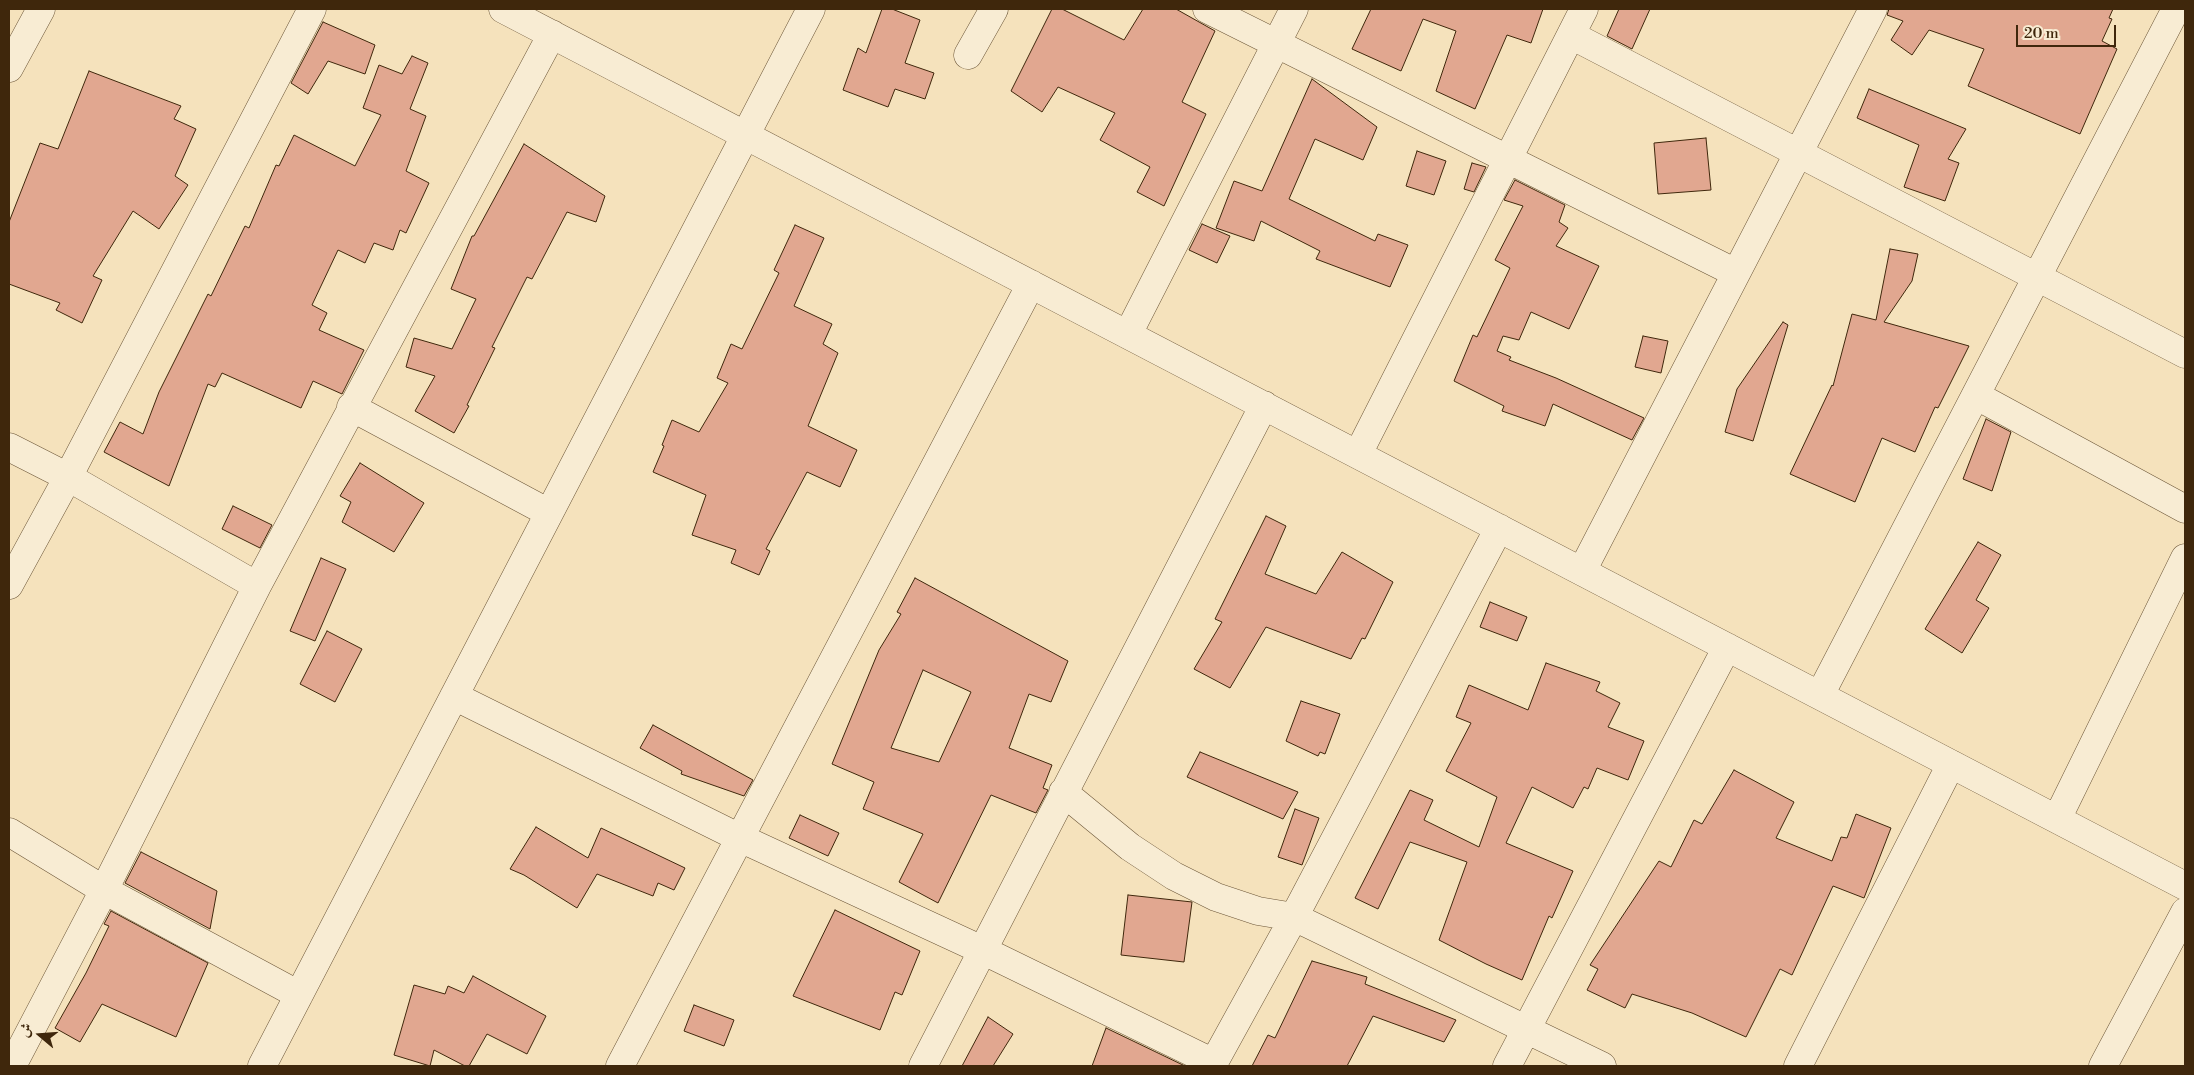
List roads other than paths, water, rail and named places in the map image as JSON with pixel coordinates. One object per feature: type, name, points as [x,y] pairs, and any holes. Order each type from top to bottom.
[{"type":"street","points":[[9,68],[41,9]]},
{"type":"street","points":[[9,585],[68,477],[312,9]]},
{"type":"street","points":[[503,9],[2185,886]]},
{"type":"street","points":[[262,1066],[810,9]]},
{"type":"street","points":[[968,55],[994,9]]},
{"type":"street","points":[[1207,9],[1736,274]]},
{"type":"street","points":[[1128,334],[1294,9]]},
{"type":"street","points":[[1358,454],[1509,160],[1584,9]]},
{"type":"street","points":[[1582,572],[1873,9]]},
{"type":"street","points":[[1820,695],[2176,9]]},
{"type":"street","points":[[12,1066],[104,890],[257,586],[552,34]]},
{"type":"street","points":[[1571,35],[2185,354]]},
{"type":"street","points":[[620,1066],[1031,284]]},
{"type":"street","points":[[1976,396],[2185,508]]},
{"type":"street","points":[[923,1066],[1264,406]]},
{"type":"street","points":[[351,407],[549,513]]},
{"type":"street","points":[[9,447],[68,477],[257,586]]},
{"type":"street","points":[[454,696],[740,838],[982,950],[1213,1064],[1294,917],[1499,528]]},
{"type":"street","points":[[2057,819],[2185,558]]},
{"type":"street","points":[[1507,1066],[1726,647]]},
{"type":"street","points":[[1798,1066],[1951,764]]},
{"type":"street","points":[[1063,792],[1130,847],[1174,876],[1216,897],[1258,911],[1294,917],[1602,1066]]},
{"type":"street","points":[[9,832],[104,890],[299,995]]},
{"type":"street","points":[[2104,1066],[2185,912]]}]
